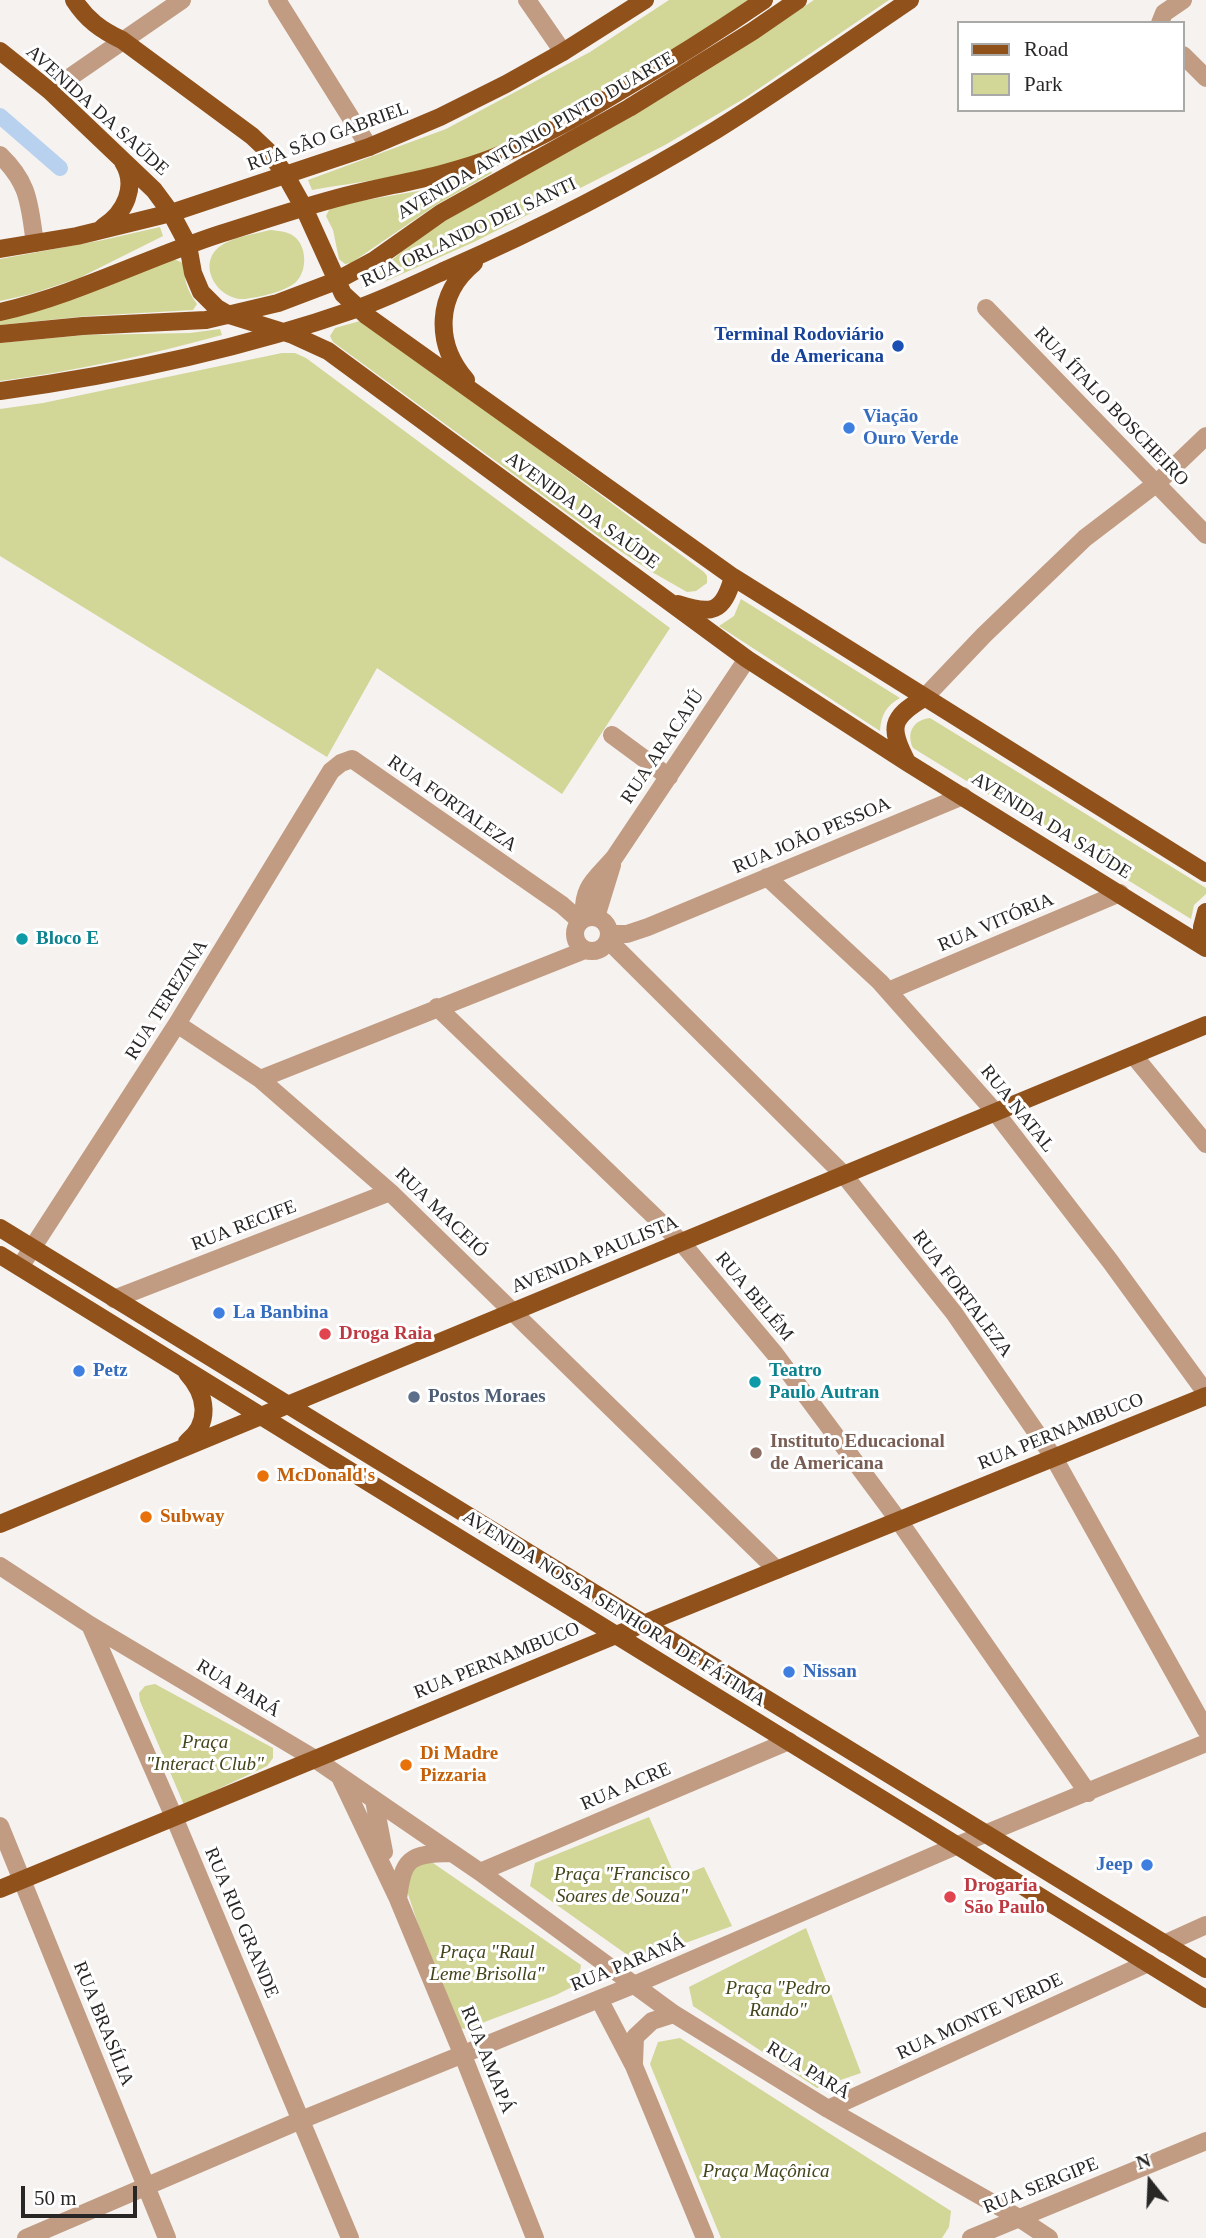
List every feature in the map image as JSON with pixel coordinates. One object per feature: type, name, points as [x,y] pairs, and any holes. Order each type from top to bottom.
[{"type":"main road","name":"AVENIDA DA SAÚDE","points":[[74,0],[85,16],[103,31],[122,40],[252,136],[270,153],[304,208],[343,294],[357,308],[733,577],[1206,873]]},
{"type":"main road","name":"RUA SÃO GABRIEL","points":[[0,249],[92,232],[171,213],[369,147],[440,117],[563,52],[645,0]]},
{"type":"main road","name":"AVENIDA ANTÔNIO PINTO DUARTE","points":[[0,312],[61,294],[188,245],[357,193],[445,174],[528,143],[713,35],[764,0]]},
{"type":"main road","name":"AVENIDA ANTÔNIO PINTO DUARTE","points":[[0,334],[83,326],[181,322],[229,315],[278,303],[336,281],[373,261],[440,213],[629,108],[798,0]]},
{"type":"main road","name":"RUA ORLANDO DEI SANTI","points":[[0,391],[160,362],[282,331],[357,308],[486,253],[694,143],[910,0]]},
{"type":"main road","name":"AVENIDA DA SAÚDE","points":[[0,51],[50,91],[154,190],[171,213],[188,245],[193,273],[201,292],[217,308],[229,315],[282,331],[327,351],[747,659],[908,763],[1204,946]]},
{"type":"main road","points":[[92,232],[106,226],[120,212],[128,197],[129,174],[120,156]]},
{"type":"main road","points":[[477,394],[452,358],[445,336],[444,319],[451,289],[460,274],[486,253]]},
{"type":"main road","points":[[668,600],[694,609],[709,610],[722,605],[733,577]]},
{"type":"main road","points":[[908,763],[894,731],[897,718],[924,698]]},
{"type":"main road","points":[[1204,946],[1202,927],[1206,912]]},
{"type":"main road","name":"AVENIDA PAULISTA","points":[[0,1524],[1206,1025]]},
{"type":"main road","name":"AVENIDA NOSSA SENHORA DE FÁTIMA","points":[[0,1228],[1206,1969]]},
{"type":"main road","name":"AVENIDA NOSSA SENHORA DE FÁTIMA","points":[[0,1255],[1206,1999]]},
{"type":"main road","points":[[170,1453],[196,1435],[203,1423],[205,1411],[195,1382],[183,1368]]},
{"type":"main road","name":"RUA PERNAMBUCO","points":[[0,1889],[1206,1394]]},
{"type":"street","points":[[50,91],[182,0]]},
{"type":"street","points":[[277,0],[369,147]]},
{"type":"street","points":[[527,0],[563,52]]},
{"type":"street","points":[[1161,21],[1164,13],[1183,0]]},
{"type":"street","points":[[1185,57],[1206,78]]},
{"type":"street","points":[[0,155],[17,173],[27,190],[36,243]]},
{"type":"street","name":"RUA ÍTALO BOSCHEIRO","points":[[986,308],[1206,535]]},
{"type":"street","points":[[924,698],[984,635],[1095,529],[1157,483],[1206,436]]},
{"type":"street","name":"RUA ARACAJÚ","points":[[592,931],[585,893],[614,858],[747,659]]},
{"type":"street","points":[[612,735],[669,777]]},
{"type":"street","name":"RUA FORTALEZA","points":[[352,759],[562,905],[844,1175],[954,1313],[1054,1458],[1206,1730]]},
{"type":"street","name":"RUA TEREZINA","points":[[20,1267],[177,1024],[331,771],[352,759]]},
{"type":"street","name":"RUA JOÃO PESSOA","points":[[260,1079],[527,972],[592,931],[638,931],[963,796]]},
{"type":"street","name":"RUA NATAL","points":[[767,877],[888,991],[996,1113],[1110,1261],[1206,1394]]},
{"type":"street","name":"RUA VITÓRIA","points":[[888,991],[1120,893]]},
{"type":"street","name":"RUA BELÉM","points":[[438,1007],[681,1242],[775,1354],[899,1521],[1088,1793]]},
{"type":"street","name":"RUA MACEIÓ","points":[[177,1024],[260,1079],[390,1192],[777,1570]]},
{"type":"street","points":[[1134,1056],[1206,1144]]},
{"type":"street","name":"RUA RECIFE","points":[[114,1299],[390,1192]]},
{"type":"street","name":"RUA PARÁ","points":[[0,1566],[90,1625],[315,1759],[480,1872],[674,2014],[828,2109],[1019,2218],[1049,2238]]},
{"type":"street","name":"RUA RIO GRANDE","points":[[90,1625],[174,1817],[350,2238]]},
{"type":"street","name":"RUA ACRE","points":[[480,1872],[789,1741]]},
{"type":"street","name":"RUA PARANÁ","points":[[26,2238],[300,2120],[636,1984],[958,1845],[1206,1743]]},
{"type":"street","name":"RUA AMAPÁ","points":[[340,1777],[398,1899],[535,2238]]},
{"type":"street","name":"RUA AMAPÁ","points":[[374,1800],[382,1845],[398,1899]]},
{"type":"street","name":"RUA BRASÍLIA","points":[[0,1826],[167,2238]]},
{"type":"street","points":[[398,1899],[401,1875],[407,1862],[421,1855],[451,1853]]},
{"type":"street","points":[[1164,1944],[1206,1925]]},
{"type":"street","name":"RUA MONTE VERDE","points":[[828,2109],[1148,1963]]},
{"type":"street","points":[[599,1999],[634,2066],[705,2238]]},
{"type":"street","points":[[634,2066],[635,2037],[652,2021],[674,2014]]},
{"type":"street","name":"RUA SERGIPE","points":[[971,2238],[1206,2141]]},
{"type":"green space","points":[[669,0],[751,0],[642,70],[529,133],[489,150],[431,169],[312,190],[308,180],[446,129],[590,52]]},
{"type":"green space","points":[[814,0],[889,0],[745,98],[665,145],[474,242],[386,281],[361,288],[387,264],[445,221],[656,102]]},
{"type":"green space","points":[[490,169],[492,173],[436,205],[351,263],[345,264],[339,259],[333,230],[326,216],[330,208],[430,189]]},
{"type":"green space","points":[[160,227],[163,236],[79,278],[0,301],[0,259]]},
{"type":"green space","points":[[270,230],[290,234],[300,243],[304,266],[296,282],[285,289],[245,299],[235,298],[219,288],[210,272],[210,263],[212,255],[219,247],[244,236]]},
{"type":"green space","points":[[174,259],[183,263],[187,285],[197,304],[193,310],[88,316],[0,325],[0,320],[100,289]]},
{"type":"green space","points":[[360,321],[436,373],[704,572],[707,583],[696,591],[687,592],[652,572],[605,541],[333,342],[330,336],[335,328]]},
{"type":"green space","points":[[220,329],[222,335],[167,349],[0,381],[0,343],[85,335],[190,333]]},
{"type":"green space","points":[[282,353],[295,353],[306,358],[670,628],[562,794],[377,668],[327,757],[0,556],[0,409],[43,403]]},
{"type":"green space","points":[[741,599],[900,698],[885,712],[880,731],[719,626],[734,616]]},
{"type":"green space","points":[[930,718],[1206,888],[1206,894],[1194,905],[1191,919],[913,748],[910,737],[912,728],[919,721]]},
{"type":"green space","name":"Praça \"Interact Club\"","points":[[155,1684],[273,1748],[273,1758],[267,1766],[184,1805],[140,1701],[139,1693],[145,1686]]},
{"type":"green space","name":"Praça \"Francisco Soares de Souza\"","points":[[649,1817],[676,1878],[704,1867],[732,1926],[636,1961],[530,1886],[535,1863]]},
{"type":"green space","name":"Praça \"Raul Leme Brisolla\"","points":[[416,1862],[433,1863],[581,1965],[578,1984],[466,2029],[452,2027],[405,1885]]},
{"type":"green space","name":"Praça \"Pedro Rando\"","points":[[806,1928],[861,2073],[817,2088],[693,2006],[689,1987]]},
{"type":"green space","name":"Praça Maçônica","points":[[680,2038],[951,2211],[949,2227],[942,2238],[721,2238],[650,2064],[658,2042]]},
{"type":"waterway","points":[[0,116],[60,168]]},
{"type":"place","name":"Terminal Rodoviário de Americana","points":[[898,346]]},
{"type":"place","name":"Viação Ouro Verde","points":[[849,428]]},
{"type":"place","name":"Bloco E","points":[[22,939]]},
{"type":"place","name":"La Banbina","points":[[219,1313]]},
{"type":"place","name":"Droga Raia","points":[[325,1334]]},
{"type":"place","name":"Petz","points":[[79,1371]]},
{"type":"place","name":"Teatro Paulo Autran","points":[[755,1382]]},
{"type":"place","name":"Postos Moraes","points":[[414,1397]]},
{"type":"place","name":"Instituto Educacional de Americana","points":[[756,1453]]},
{"type":"place","name":"McDonald's","points":[[263,1476]]},
{"type":"place","name":"Subway","points":[[146,1517]]},
{"type":"place","name":"Nissan","points":[[789,1672]]},
{"type":"place","name":"Di Madre Pizzaria","points":[[406,1765]]},
{"type":"place","name":"Jeep","points":[[1147,1865]]},
{"type":"place","name":"Drogaria São Paulo","points":[[950,1897]]}]
